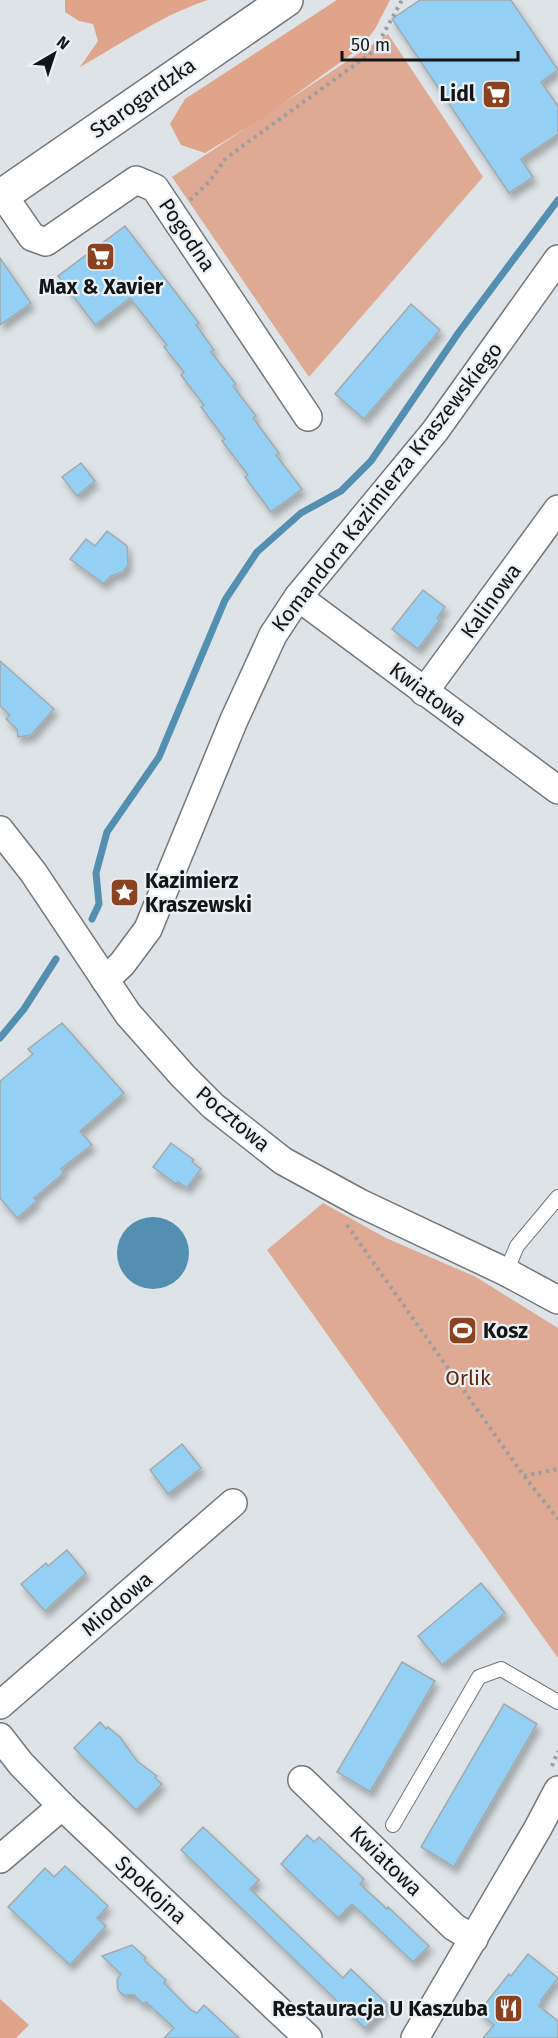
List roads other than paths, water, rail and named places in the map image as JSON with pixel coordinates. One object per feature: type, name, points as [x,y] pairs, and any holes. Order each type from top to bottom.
[{"type":"main road","name":"Starogardzka","points":[[1,196],[286,0]]},
{"type":"street","name":"Pogodna","points":[[1,196],[32,237],[46,243],[136,180],[155,188],[308,417]]},
{"type":"street","name":"Komandora Kazimierza Kraszewskiego","points":[[105,980],[122,964],[148,928],[234,720],[273,635],[298,597],[435,431],[558,259]]},
{"type":"street","name":"Kalinowa","points":[[424,692],[558,509]]},
{"type":"street","name":"Kwiatowa","points":[[298,597],[558,790]]},
{"type":"street","name":"Pocztowa","points":[[0,830],[33,872],[128,1014],[213,1106],[283,1161],[360,1203],[506,1272],[558,1300]]},
{"type":"street","name":"Miodowa","points":[[0,1705],[233,1503]]},
{"type":"street","name":"Spokojna","points":[[0,1737],[21,1764],[62,1806],[308,2038]]},
{"type":"street","name":"Kwiatowa","points":[[302,1780],[454,1927],[474,1939]]},
{"type":"street","points":[[415,2038],[558,1790]]},
{"type":"street","points":[[0,1859],[62,1806]]},
{"type":"lane","points":[[506,1272],[517,1246],[558,1197]]},
{"type":"lane","points":[[393,1824],[479,1677],[501,1669],[558,1702]]},
{"type":"water","points":[[160,1217],[179,1227],[187,1239],[189,1253],[187,1267],[179,1279],[167,1287],[146,1289],[127,1279],[119,1267],[117,1246],[127,1227],[139,1219]]},
{"type":"waterway","points":[[92,919],[99,904],[96,873],[107,832],[159,757],[225,600],[257,552],[301,513],[341,491],[371,461],[459,332],[558,200]]},
{"type":"waterway","points":[[0,1038],[24,1009],[56,959]]},
{"type":"place","name":"Lidl","points":[[496,94]]},
{"type":"place","name":"Max & Xavier","points":[[101,256]]},
{"type":"place","name":"Kazimierz Kraszewski","points":[[124,893]]},
{"type":"place","name":"Kosz","points":[[462,1331]]},
{"type":"place","name":"Restauracja U Kaszuba","points":[[509,2009]]},
{"type":"park label","name":"Orlik","points":[[468,1378]]}]
